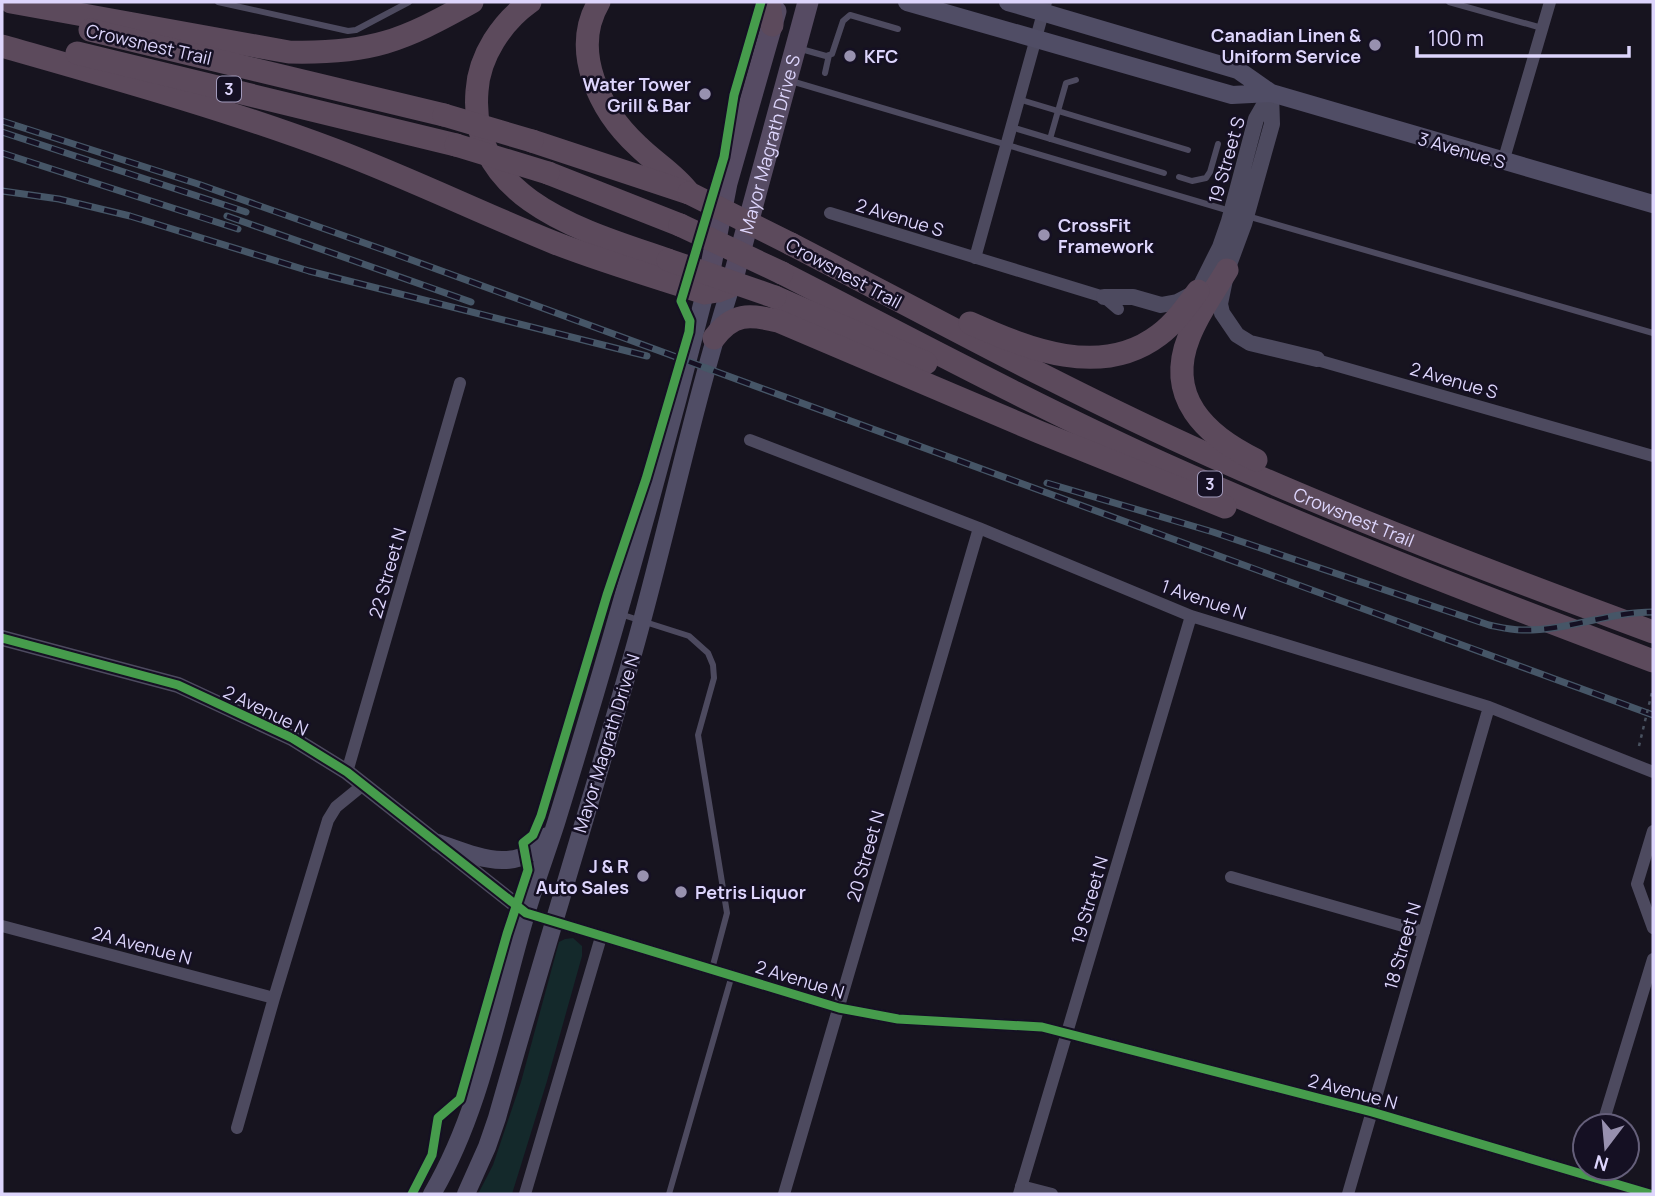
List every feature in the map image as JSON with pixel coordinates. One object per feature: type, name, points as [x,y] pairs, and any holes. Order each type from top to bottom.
[{"type":"highway","points":[[11,2],[289,52],[331,53],[363,49],[393,41],[420,31],[472,2]]},
{"type":"highway","points":[[530,2],[518,10],[486,55],[478,78],[475,106],[490,157],[519,193],[542,210],[596,236],[775,297],[1022,406],[1164,464]]},
{"type":"highway","points":[[600,2],[589,26],[586,48],[594,80],[608,112],[622,131],[658,164],[677,177],[689,193]]},
{"type":"highway","points":[[769,2],[772,25]]},
{"type":"highway","name":"Crowsnest Trail","points":[[2,9],[444,115],[689,193],[973,341],[1212,457],[1486,570],[1653,632]]},
{"type":"highway","name":"Crowsnest Trail","points":[[2,36],[456,145],[548,173],[680,225],[782,272],[970,370],[1164,464],[1472,593],[1653,660]]},
{"type":"highway","points":[[2,46],[159,91],[278,129],[396,174],[556,243],[617,265],[705,293],[718,292],[731,286]]},
{"type":"highway","points":[[800,249],[1017,344],[1077,358],[1110,356],[1145,344],[1171,324],[1198,291]]},
{"type":"highway","points":[[1227,270],[1195,322],[1182,363],[1180,377],[1197,417],[1229,447],[1486,570]]},
{"type":"highway","points":[[714,338],[722,328],[738,318],[755,316],[778,321],[1027,428],[1230,509],[1350,555],[1472,593]]},
{"type":"main road","name":"Mayor Magrath Drive S","points":[[705,293],[727,183],[778,2]]},
{"type":"main road","name":"Mayor Magrath Drive S","points":[[731,286],[808,2]]},
{"type":"main road","name":"3 Avenue S","points":[[907,2],[1232,95],[1270,93]]},
{"type":"main road","name":"3 Avenue S","points":[[1008,2],[1044,7],[1238,70],[1270,93],[1653,204]]},
{"type":"main road","name":"Mayor Magrath Drive N","points":[[466,1194],[480,1166],[497,1118],[642,621],[714,338],[731,286]]},
{"type":"main road","name":"Mayor Magrath Drive N","points":[[432,1194],[451,1159],[473,1103],[526,913],[555,825],[617,613],[705,293]]},
{"type":"main road","points":[[438,843],[473,855],[506,861],[533,853],[555,825]]},
{"type":"street","points":[[1503,162],[1550,2]]},
{"type":"street","points":[[975,258],[1044,7]]},
{"type":"street","name":"19 Street S","points":[[1270,93],[1256,119],[1220,303],[1222,313],[1237,335],[1250,343],[1317,359]]},
{"type":"street","name":"2 Avenue S","points":[[830,213],[1104,297],[1118,309]]},
{"type":"street","name":"19 Street S","points":[[1198,291],[1239,214]]},
{"type":"street","points":[[1104,297],[1133,297],[1161,305],[1177,302],[1198,291]]},
{"type":"street","name":"2 Avenue S","points":[[1242,349],[1317,359],[1653,456]]},
{"type":"street","name":"22 Street N","points":[[347,772],[460,383]]},
{"type":"street","name":"1 Avenue N","points":[[750,440],[979,528],[1191,616],[1489,707],[1653,772]]},
{"type":"street","name":"20 Street N","points":[[784,1194],[979,528]]},
{"type":"street","name":"19 Street N","points":[[1020,1190],[1069,1033],[1191,616]]},
{"type":"street","name":"2 Avenue N","points":[[2,638],[178,685],[292,738],[347,772],[526,913],[839,1008],[898,1019],[1042,1027],[1372,1112],[1571,1167]]},
{"type":"street","name":"18 Street N","points":[[1348,1194],[1489,707]]},
{"type":"street","points":[[237,1128],[328,820],[336,807],[363,785]]},
{"type":"street","points":[[1653,831],[1637,884],[1653,928]]},
{"type":"street","points":[[1231,877],[1424,932]]},
{"type":"street","name":"2A Avenue N","points":[[2,926],[274,998]]},
{"type":"street","points":[[525,1194],[601,937]]},
{"type":"street","points":[[1606,1112],[1653,959]]},
{"type":"street","name":"2 Avenue N","points":[[1616,1182],[1650,1194]]},
{"type":"street","points":[[1020,1190],[1052,1194]]},
{"type":"lane","points":[[218,2],[348,31],[356,30],[409,2]]},
{"type":"lane","points":[[1449,2],[1542,29]]},
{"type":"lane","points":[[795,47],[829,55],[834,51],[843,21],[850,15],[898,29]]},
{"type":"lane","points":[[825,73],[829,55]]},
{"type":"lane","points":[[786,79],[1006,146],[1653,333]]},
{"type":"lane","points":[[1050,138],[1066,83],[1076,80]]},
{"type":"lane","points":[[1018,99],[1188,150]]},
{"type":"lane","points":[[1011,127],[1164,173]]},
{"type":"lane","points":[[1179,177],[1192,181],[1206,178],[1210,173],[1218,144]]},
{"type":"lane","points":[[617,613],[689,636],[708,653],[713,665],[714,678],[698,735],[727,913],[712,969]]},
{"type":"lane","points":[[669,1194],[732,975]]},
{"type":"path","points":[[1639,746],[1653,688]]},
{"type":"green space","points":[[573,938],[582,946],[582,956],[512,1194],[478,1194],[493,1165],[521,1082],[559,942]]},
{"type":"railway","points":[[2,121],[198,184],[387,251],[1653,715]]},
{"type":"railway","points":[[2,132],[246,212]]},
{"type":"railway","points":[[2,153],[238,229]]},
{"type":"railway","points":[[2,191],[59,199],[130,216],[309,271],[647,356]]},
{"type":"railway","points":[[227,216],[471,302]]},
{"type":"railway","points":[[1047,483],[1213,532],[1489,625],[1514,630],[1538,630],[1620,615],[1653,612]]},
{"type":"cycle path","points":[[412,1194],[432,1155],[438,1118],[460,1099],[528,870],[523,843],[533,835],[541,816],[607,595],[646,479],[689,332],[690,321],[681,301],[724,157],[734,95],[761,2]]},
{"type":"cycle path","points":[[2,638],[178,685],[292,738],[347,772],[526,913],[839,1008],[898,1019],[1042,1027],[1372,1112],[1650,1194]]},
{"type":"place","name":"Canadian Linen & Uniform Service","points":[[1375,45]]},
{"type":"place","name":"KFC","points":[[850,56]]},
{"type":"place","name":"Water Tower Grill & Bar","points":[[705,94]]},
{"type":"place","name":"CrossFit Framework","points":[[1044,235]]},
{"type":"place","name":"J & R Auto Sales","points":[[643,876]]},
{"type":"place","name":"Petris Liquor","points":[[681,892]]}]
